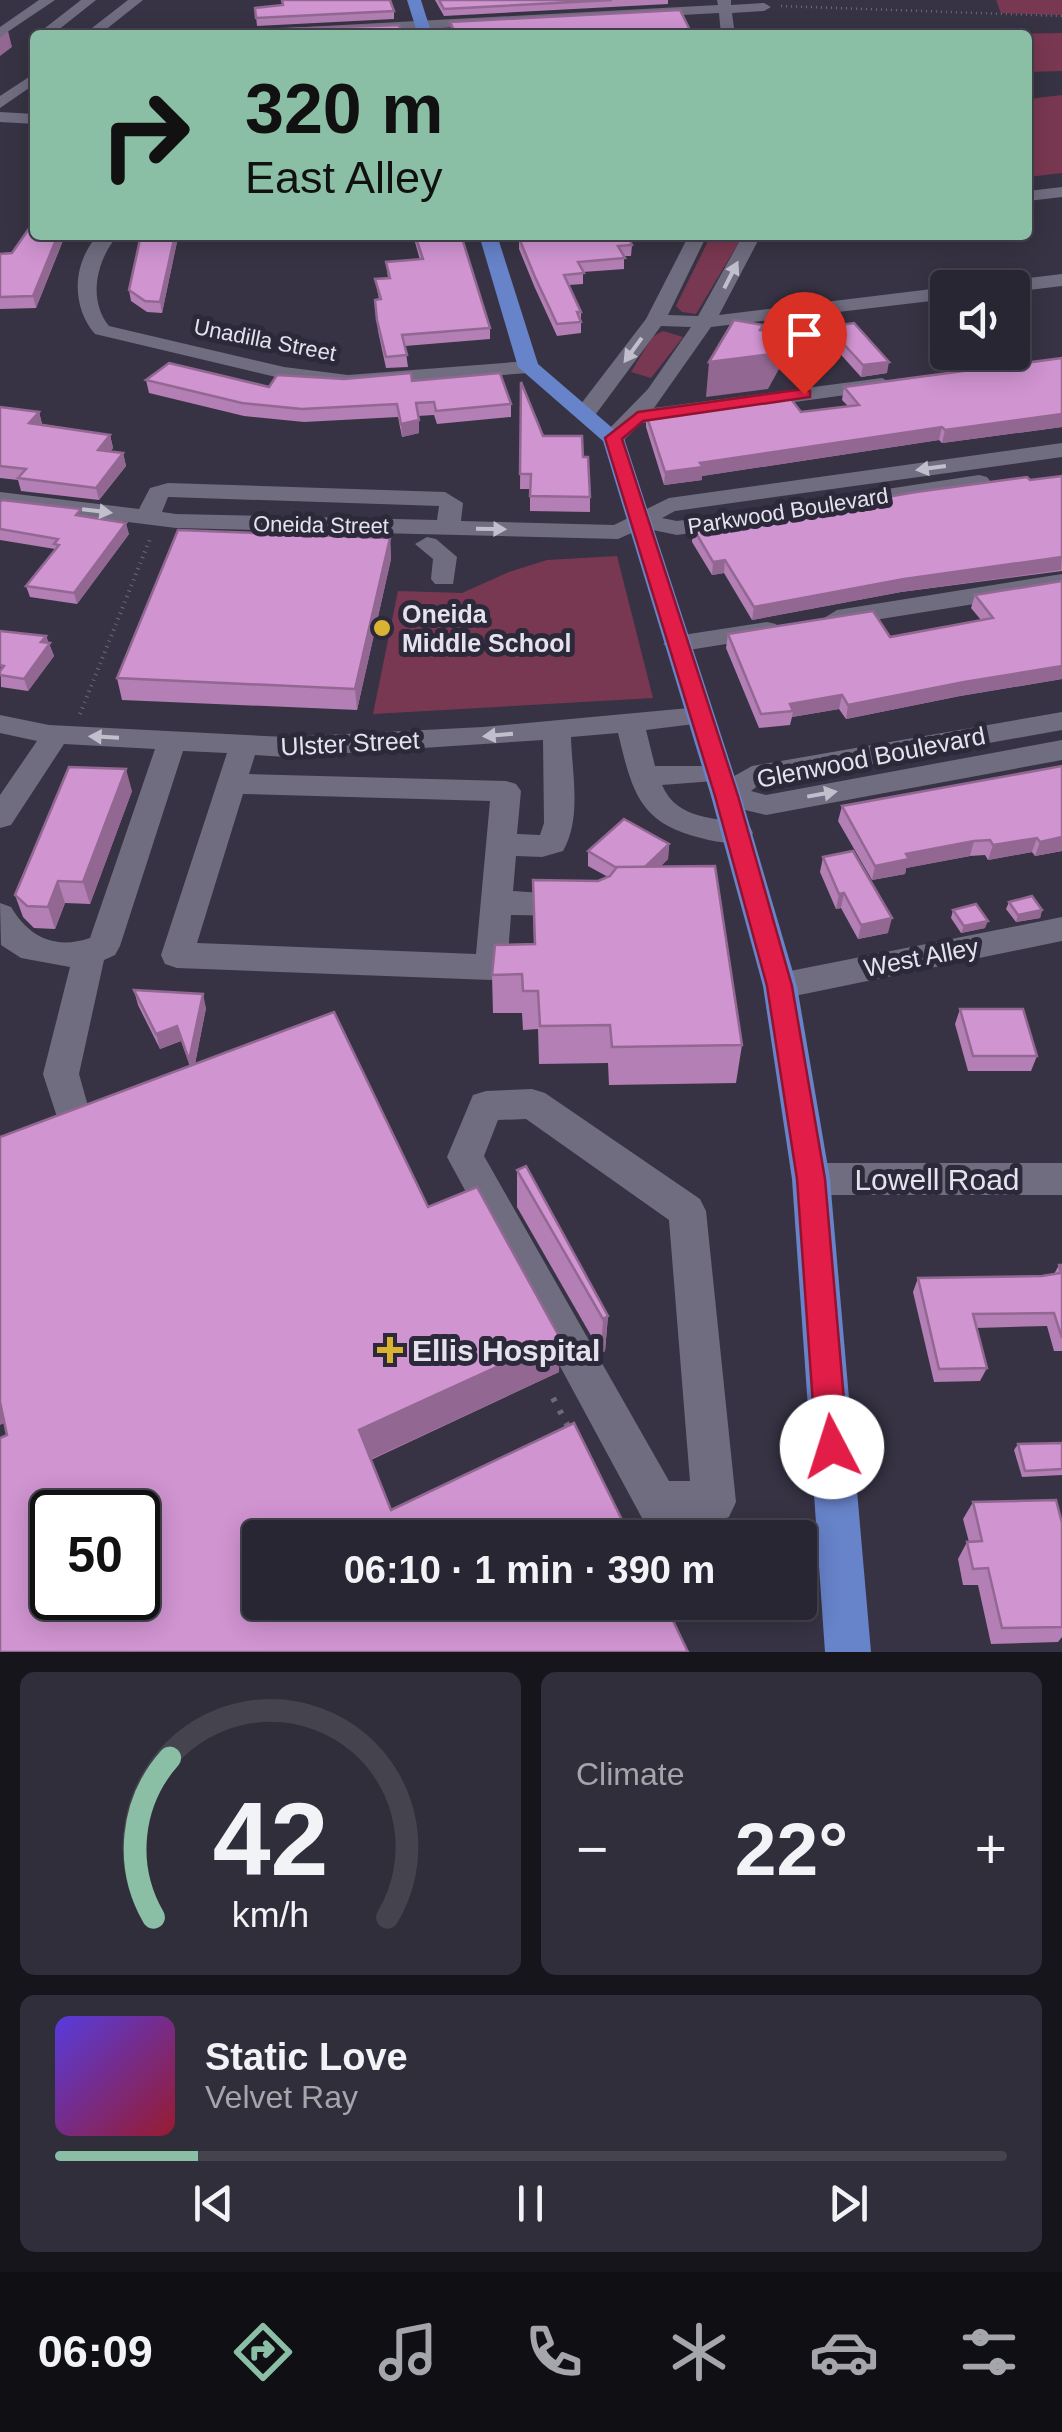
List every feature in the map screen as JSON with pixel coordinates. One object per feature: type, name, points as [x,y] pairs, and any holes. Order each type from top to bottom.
[{"type":"main road","points":[[414,0],[423,29]]},
{"type":"main road","points":[[490,240],[528,367],[613,438],[738,834],[780,986],[811,1179],[848,1652]]},
{"type":"street","points":[[0,36],[48,0]]},
{"type":"street","points":[[50,30],[89,0]]},
{"type":"street","points":[[97,30],[136,0]]},
{"type":"street","points":[[724,4],[727,30]]},
{"type":"street","points":[[385,30],[724,4],[766,8]]},
{"type":"street","points":[[0,36],[30,41]]},
{"type":"street","points":[[0,103],[30,80]]},
{"type":"street","points":[[0,117],[30,119]]},
{"type":"street","points":[[1032,196],[1062,192]]},
{"type":"street","name":"Unadilla Street","points":[[103,240],[83,302],[87,315],[102,330],[284,373],[348,382],[528,367]]},
{"type":"street","points":[[585,414],[655,320],[695,240]]},
{"type":"street","points":[[613,438],[638,416],[707,322],[749,240]]},
{"type":"street","points":[[1030,284],[1062,280]]},
{"type":"street","points":[[655,320],[707,322],[930,295]]},
{"type":"street","points":[[638,416],[908,380]]},
{"type":"street","points":[[608,384],[658,389]]},
{"type":"street","name":"Parkwood Boulevard","points":[[641,521],[676,528],[989,471],[1062,450]]},
{"type":"street","name":"Parkwood Boulevard","points":[[989,471],[1062,470]]},
{"type":"street","name":"Oneida Street","points":[[0,499],[153,518],[618,532],[641,521]]},
{"type":"street","points":[[427,544],[446,557],[444,579]]},
{"type":"street","points":[[676,644],[1062,582]]},
{"type":"street","name":"Ulster Street","points":[[0,724],[64,735],[286,747],[557,730],[700,716]]},
{"type":"street","name":"Glenwood Boulevard","points":[[722,784],[1062,721]]},
{"type":"street","points":[[630,722],[649,794],[660,811],[698,830],[738,834]]},
{"type":"street","points":[[503,846],[552,843],[559,822],[557,730]]},
{"type":"street","points":[[0,818],[64,735]]},
{"type":"street","points":[[0,915],[13,938],[52,955],[89,955],[104,946],[172,741]]},
{"type":"street","points":[[232,784],[506,791],[490,967],[176,955],[244,745]]},
{"type":"street","name":"Glenwood Boulevard","points":[[722,784],[766,805],[1062,750]]},
{"type":"street","points":[[644,776],[722,784]]},
{"type":"street","points":[[497,902],[596,904]]},
{"type":"street","name":"West Alley","points":[[780,986],[1062,929]]},
{"type":"street","points":[[70,1106],[61,1074],[89,955]]},
{"type":"street","points":[[532,1104],[687,1211],[714,1502],[657,1503],[581,1362],[465,1157],[486,1106],[532,1104]]},
{"type":"street","name":"Lowell Road","points":[[811,1179],[1062,1179]]},
{"type":"path","points":[[766,8],[1062,16]]},
{"type":"path","points":[[64,735],[153,518]]},
{"type":"path","points":[[553,1398],[572,1432]]},
{"type":"shaded area","points":[[996,0],[1062,0],[1062,15],[1001,13]]},
{"type":"shaded area","points":[[1062,33],[1062,71],[1032,72],[1032,34]]},
{"type":"shaded area","points":[[1062,95],[1062,173],[1032,177],[1032,99]]},
{"type":"shaded area","points":[[709,240],[738,240],[696,314],[682,312],[676,306]]},
{"type":"shaded area","points":[[663,331],[683,337],[651,378],[631,372],[652,337]]},
{"type":"shaded area","points":[[617,556],[653,698],[373,714],[398,591],[462,593],[547,560]]},
{"type":"building","points":[[282,0],[390,0],[394,11],[256,18],[255,8],[283,5]]},
{"type":"building","points":[[439,0],[612,0],[444,9]]},
{"type":"building","points":[[680,10],[690,30],[454,30],[450,22]]},
{"type":"building","points":[[399,25],[401,30],[258,30]]},
{"type":"building","points":[[30,227],[30,240],[56,240],[33,296],[0,297],[0,254],[12,253]]},
{"type":"building","points":[[140,240],[174,240],[160,302],[145,301],[129,290]]},
{"type":"building","points":[[417,240],[463,240],[490,328],[402,335],[407,355],[386,357],[377,320],[375,300],[381,299],[375,279],[390,278],[386,262],[423,259]]},
{"type":"building","points":[[520,240],[630,240],[632,245],[618,246],[625,258],[578,262],[584,273],[564,275],[581,312],[577,312],[581,322],[557,324]]},
{"type":"building","points":[[734,320],[763,325],[760,330],[783,334],[772,354],[709,362]]},
{"type":"building","points":[[854,323],[889,362],[863,365],[828,327]]},
{"type":"building","points":[[1062,358],[1062,414],[945,430],[942,427],[700,463],[703,467],[665,472],[646,414],[700,410],[698,406],[787,394],[801,412],[859,405],[844,387],[972,370],[1030,370],[1030,362]]},
{"type":"building","points":[[169,363],[269,387],[277,375],[344,379],[411,373],[412,381],[500,373],[511,404],[436,411],[434,402],[416,403],[419,420],[401,424],[397,404],[302,409],[242,403],[146,380]]},
{"type":"building","points":[[521,382],[543,436],[582,436],[583,457],[588,457],[590,497],[530,496],[531,474],[520,474]]},
{"type":"building","points":[[0,407],[39,412],[29,423],[110,435],[98,450],[123,453],[96,488],[18,478],[26,469],[0,466]]},
{"type":"building","points":[[1062,476],[1062,557],[904,579],[754,607],[725,560],[713,562],[693,528],[890,500],[887,497],[916,492]]},
{"type":"building","points":[[2,500],[81,509],[76,515],[126,523],[74,593],[26,586],[59,545],[54,544],[58,539],[0,529]]},
{"type":"building","name":"Oneida Middle School","points":[[178,530],[390,538],[355,689],[117,678]]},
{"type":"building","points":[[1062,581],[1062,666],[848,705],[842,695],[790,704],[793,711],[761,714],[728,634],[873,611],[890,637],[993,618],[975,595]]},
{"type":"building","points":[[0,631],[46,636],[41,642],[50,643],[24,679],[0,675],[4,666],[0,665]]},
{"type":"building","points":[[1062,766],[1062,837],[1040,842],[1037,838],[993,845],[990,840],[974,841],[906,854],[909,859],[875,866],[842,806]]},
{"type":"building","points":[[69,767],[126,769],[83,882],[58,881],[48,907],[27,906],[15,895]]},
{"type":"building","points":[[624,819],[669,844],[645,867],[617,868],[588,851]]},
{"type":"building","points":[[853,851],[892,918],[861,925],[844,893],[839,894],[823,857]]},
{"type":"building","points":[[715,866],[742,1045],[612,1047],[610,1025],[540,1026],[538,991],[523,991],[522,974],[492,975],[495,945],[535,944],[533,880],[598,881],[610,876],[617,867]]},
{"type":"building","points":[[1032,896],[1042,910],[1018,915],[1009,902]]},
{"type":"building","points":[[976,904],[988,921],[964,926],[953,910]]},
{"type":"building","points":[[134,990],[203,994],[189,1060],[177,1026],[156,1034]]},
{"type":"building","points":[[960,1009],[1023,1009],[1037,1056],[973,1056]]},
{"type":"building","name":"Ellis Hospital","points":[[334,1012],[428,1207],[477,1187],[560,1338],[359,1430],[391,1510],[574,1423],[622,1520],[242,1520],[242,1620],[673,1620],[688,1652],[0,1652],[0,1438],[7,1435],[0,1402],[0,1137]]},
{"type":"building","points":[[526,1166],[608,1316],[603,1319],[517,1170]]},
{"type":"building","points":[[1062,1265],[1062,1338],[1054,1313],[973,1314],[987,1368],[939,1369],[918,1278],[1042,1276],[1061,1273]]},
{"type":"building","points":[[1062,1443],[1062,1469],[1025,1471],[1018,1444]]},
{"type":"building","points":[[1056,1500],[1062,1523],[1062,1627],[1002,1628],[988,1568],[973,1569],[967,1542],[982,1541],[973,1502]]},
{"type":"place","name":"Oneida Middle School","points":[[382,628]]},
{"type":"place","name":"Ellis Hospital","points":[[390,1350]]},
{"type":"route","points":[[804,394],[638,416],[613,438],[726,796],[780,986],[811,1179],[832,1447]]}]
